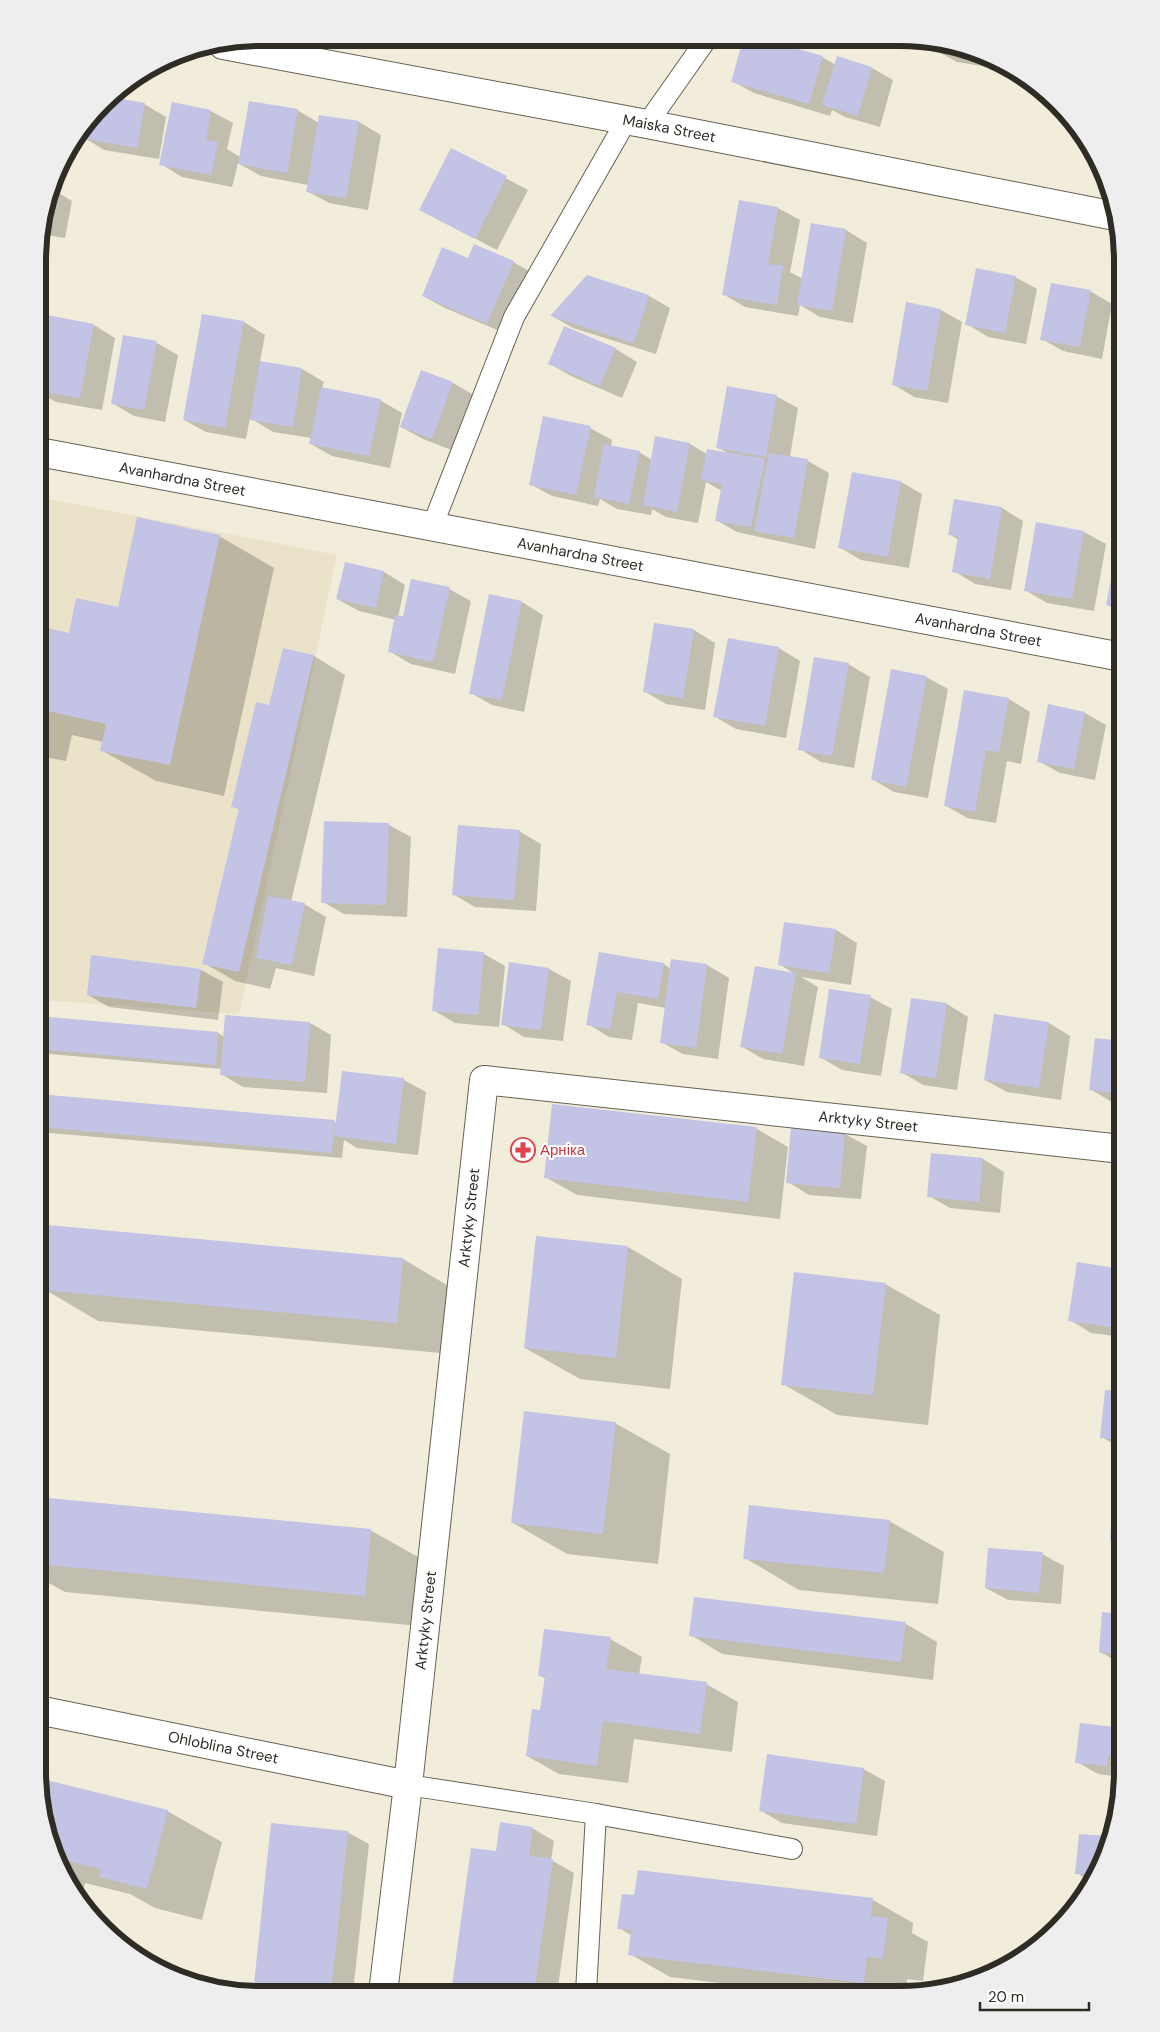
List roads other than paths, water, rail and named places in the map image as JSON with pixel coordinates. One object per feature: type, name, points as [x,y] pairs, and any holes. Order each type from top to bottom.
[{"type":"street","name":"Maiska Street","points":[[237,48],[637,122],[1109,215]]},
{"type":"street","name":"Avanhardna Street","points":[[46,453],[1114,655]]},
{"type":"street","name":"Arktyky Street","points":[[384,1986],[408,1786],[484,1080],[1114,1148]]},
{"type":"street","name":"Ohloblina Street","points":[[46,1712],[408,1786]]},
{"type":"lane","points":[[432,527],[514,317],[637,122],[701,46]]},
{"type":"lane","points":[[408,1786],[596,1814],[792,1849]]},
{"type":"lane","points":[[586,1986],[596,1814]]},
{"type":"place","name":"Арніка","points":[[523,1150]]}]
